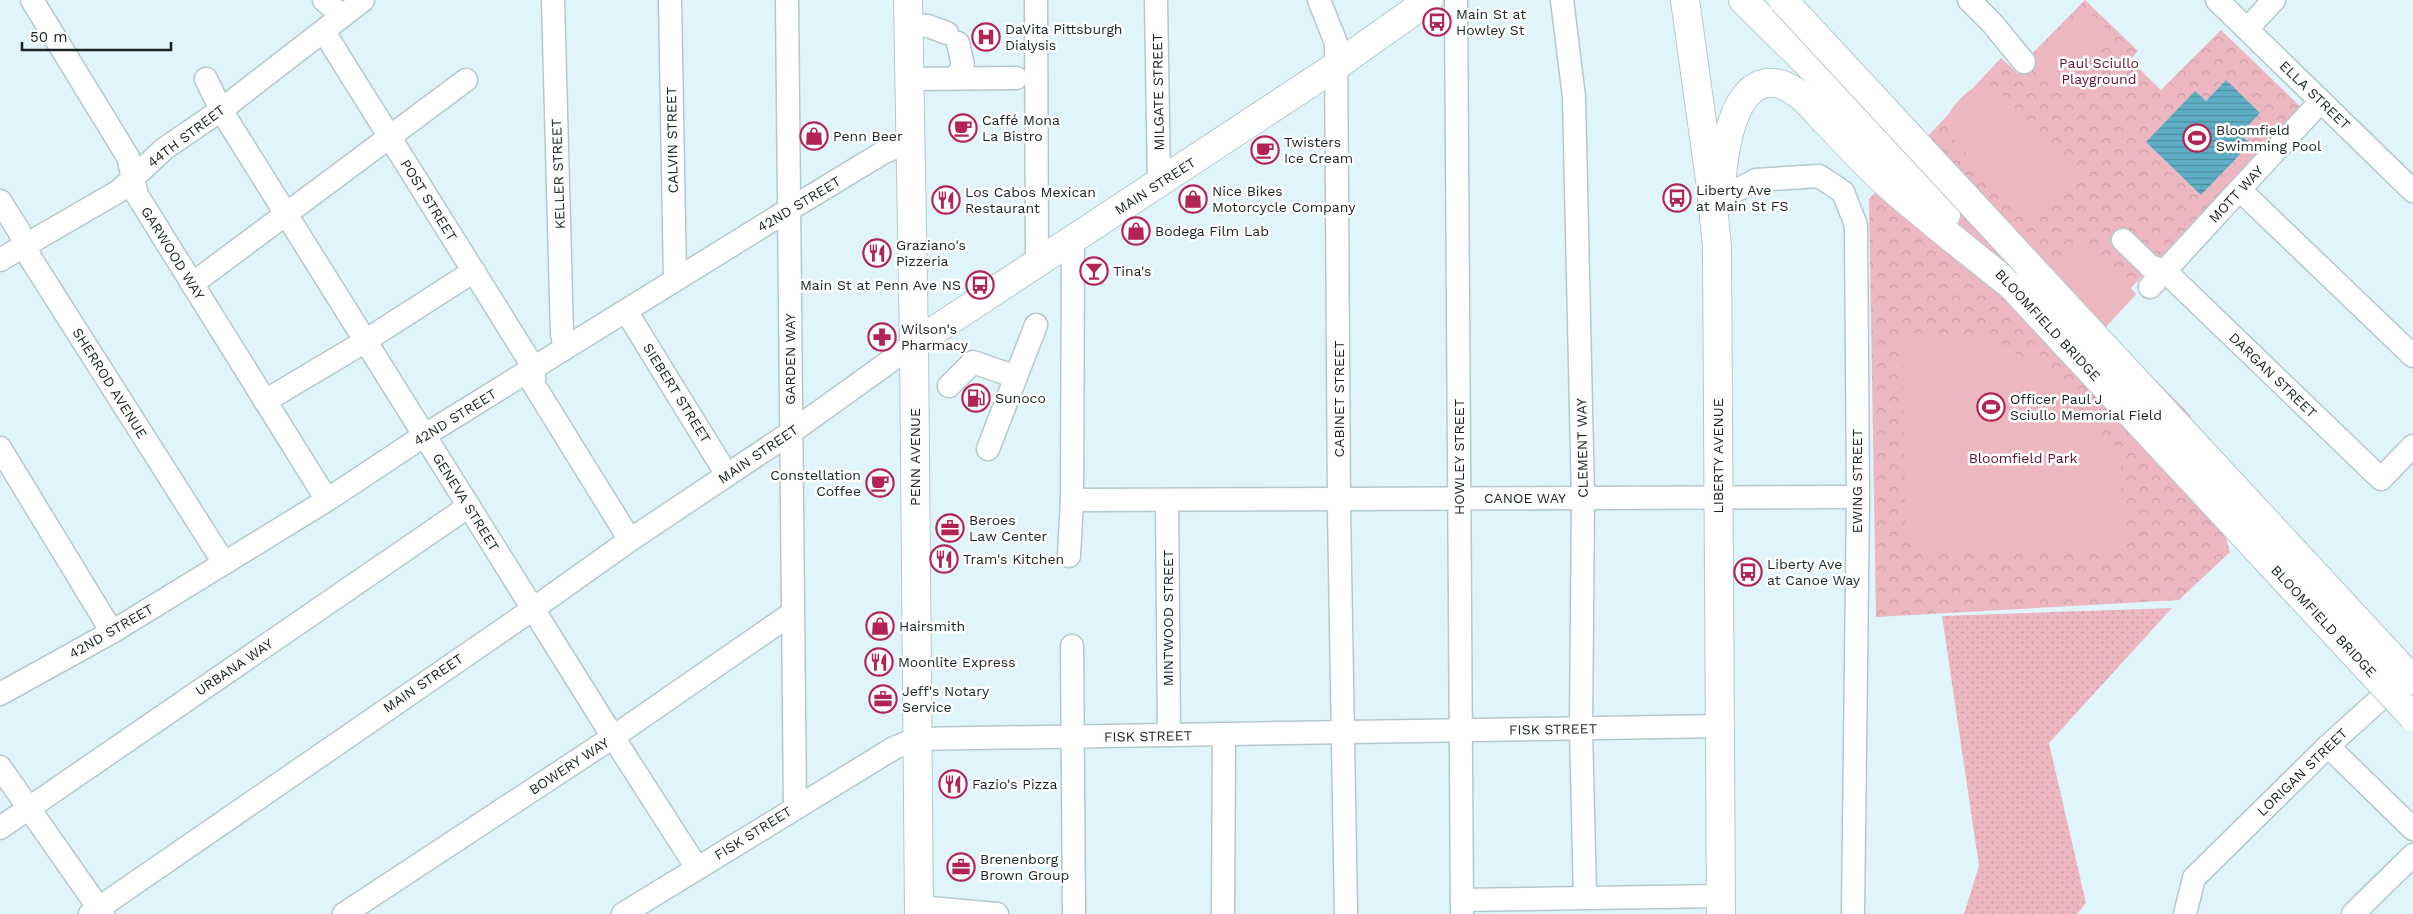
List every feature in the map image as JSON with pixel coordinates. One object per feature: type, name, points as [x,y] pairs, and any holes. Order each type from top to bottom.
[{"type":"main road","name":"MAIN STREET","points":[[914,344],[1336,66],[1429,0]]},
{"type":"main road","points":[[1685,0],[1716,202]]},
{"type":"main road","name":"BLOOMFIELD BRIDGE","points":[[1743,0],[1814,70],[2413,717]]},
{"type":"main road","name":"BLOOMFIELD BRIDGE","points":[[1783,0],[2413,680]]},
{"type":"main road","points":[[1795,0],[1819,39]]},
{"type":"main road","name":"PENN AVENUE","points":[[908,12],[914,344],[916,740],[932,911]]},
{"type":"main road","points":[[1716,202],[1731,127],[1740,106],[1749,91],[1762,85],[1775,83],[1798,93],[1884,181],[2013,287]]},
{"type":"main road","name":"LIBERTY AVENUE","points":[[1716,202],[1722,905]]},
{"type":"street","name":"GARWOOD WAY","points":[[32,0],[128,156],[137,195],[327,500]]},
{"type":"street","points":[[324,0],[342,16]]},
{"type":"street","name":"44TH STREET","points":[[0,260],[119,191],[164,149],[221,110],[363,0]]},
{"type":"street","name":"KELLER STREET","points":[[553,0],[562,324],[566,348]]},
{"type":"street","name":"CALVIN STREET","points":[[670,0],[675,280]]},
{"type":"street","name":"GARDEN WAY","points":[[787,0],[794,808]]},
{"type":"street","points":[[1036,0],[1037,264]]},
{"type":"street","name":"MILGATE STREET","points":[[1156,0],[1159,184]]},
{"type":"street","name":"CABINET STREET","points":[[1319,0],[1336,43],[1339,499],[1346,914]]},
{"type":"street","name":"HOWLEY STREET","points":[[1456,0],[1462,907]]},
{"type":"street","name":"CLEMENT WAY","points":[[1562,0],[1574,97],[1583,498],[1581,729],[1584,897]]},
{"type":"street","points":[[1969,0],[1992,23],[2024,62]]},
{"type":"street","name":"ELLA STREET","points":[[2218,0],[2413,191]]},
{"type":"street","points":[[2247,29],[2274,0]]},
{"type":"street","points":[[908,12],[928,26],[953,38],[963,65],[956,78]]},
{"type":"street","name":"POST STREET","points":[[324,32],[534,368]]},
{"type":"street","points":[[909,79],[1016,78]]},
{"type":"street","name":"GENEVA STREET","points":[[206,79],[221,110],[613,738],[697,868]]},
{"type":"street","points":[[192,284],[466,80]]},
{"type":"street","name":"MOTT WAY","points":[[2157,278],[2321,101]]},
{"type":"street","name":"42ND STREET","points":[[2,689],[112,632],[327,500],[425,435],[790,209],[884,152],[910,141]]},
{"type":"street","name":"EWING STREET","points":[[1716,202],[1756,180],[1819,176],[1843,192],[1856,225],[1858,497],[1852,914]]},
{"type":"street","points":[[2240,190],[2413,356]]},
{"type":"street","name":"SHERROD AVENUE","points":[[0,201],[25,245],[224,563]]},
{"type":"street","points":[[1069,556],[1072,500],[1073,240]]},
{"type":"street","name":"DARGAN STREET","points":[[2123,240],[2151,267],[2157,278],[2381,480],[2413,446]]},
{"type":"street","points":[[266,401],[474,271]]},
{"type":"street","name":"SIEBERT STREET","points":[[626,311],[727,475]]},
{"type":"street","points":[[988,449],[1036,325]]},
{"type":"street","name":"MAIN STREET","points":[[97,912],[630,540],[790,433],[914,344]]},
{"type":"street","points":[[949,386],[972,362],[1016,377]]},
{"type":"street","points":[[534,368],[534,385],[630,540]]},
{"type":"street","points":[[0,448],[112,632]]},
{"type":"street","name":"CANOE WAY","points":[[1072,500],[1858,497]]},
{"type":"street","name":"MINTWOOD STREET","points":[[1168,500],[1169,735]]},
{"type":"street","name":"URBANA WAY","points":[[0,828],[469,506]]},
{"type":"street","name":"BOWERY WAY","points":[[344,914],[613,738],[791,614]]},
{"type":"street","points":[[1072,646],[1074,914]]},
{"type":"street","name":"LORIGAN STREET","points":[[2185,914],[2194,878],[2328,746],[2413,669]]},
{"type":"street","name":"FISK STREET","points":[[623,914],[894,748],[916,740],[1721,726]]},
{"type":"street","points":[[1223,914],[1224,734]]},
{"type":"street","points":[[2328,746],[2413,829]]},
{"type":"street","points":[[0,767],[97,912]]},
{"type":"street","points":[[2353,914],[2413,855]]},
{"type":"street","points":[[1462,907],[1584,897],[1649,905],[1722,905]]},
{"type":"street","points":[[932,911],[997,914]]},
{"type":"green space","name":"Bloomfield Park","points":[[2085,0],[2138,51],[2130,60],[2161,90],[2221,30],[2302,108],[2131,288],[2136,294],[2105,328],[2190,415],[2230,552],[2179,600],[1876,617],[1869,199],[2001,58],[2015,71]]},
{"type":"green space","points":[[2084,8],[2108,30],[2056,82],[2034,61]]},
{"type":"green space","points":[[1985,84],[1995,87],[2073,168],[2075,178],[2071,189],[2044,216],[2036,218],[2024,215],[1950,135],[1945,125],[1950,112],[1960,99],[1972,89]]},
{"type":"green space","points":[[2084,244],[2136,294],[2104,328],[2051,279]]},
{"type":"green space","name":"Officer Paul J Sciullo Memorial Field","points":[[1902,335],[1972,337],[2048,367],[2121,460],[2123,547],[1924,550],[1906,531]]},
{"type":"green space","points":[[2172,608],[2049,743],[2086,903],[2077,914],[1964,914],[1979,866],[1942,616]]},
{"type":"water","name":"Bloomfield Swimming Pool","points":[[2226,80],[2260,113],[2240,134],[2250,144],[2201,195],[2146,142],[2195,91],[2206,101]]},
{"type":"place","name":"Main St at Howley St","points":[[1437,22]]},
{"type":"place","name":"DaVita Pittsburgh Dialysis","points":[[986,37]]},
{"type":"place","name":"Caffé Mona La Bistro","points":[[963,128]]},
{"type":"place","name":"Penn Beer","points":[[814,136]]},
{"type":"place","name":"Bloomfield Swimming Pool","points":[[2197,138]]},
{"type":"place","name":"Twisters Ice Cream","points":[[1265,150]]},
{"type":"place","name":"Liberty Ave at Main St FS","points":[[1677,198]]},
{"type":"place","name":"Nice Bikes Motorcycle Company","points":[[1193,199]]},
{"type":"place","name":"Los Cabos Mexican Restaurant","points":[[946,200]]},
{"type":"place","name":"Bodega Film Lab","points":[[1136,231]]},
{"type":"place","name":"Graziano's Pizzeria","points":[[877,253]]},
{"type":"place","name":"Tina's","points":[[1094,271]]},
{"type":"place","name":"Main St at Penn Ave NS","points":[[980,285]]},
{"type":"place","name":"Wilson's Pharmacy","points":[[882,337]]},
{"type":"place","name":"Sunoco","points":[[976,398]]},
{"type":"place","name":"Officer Paul J Sciullo Memorial Field","points":[[1991,407]]},
{"type":"place","name":"Constellation Coffee","points":[[880,483]]},
{"type":"place","name":"Beroes Law Center","points":[[950,528]]},
{"type":"place","name":"Tram's Kitchen","points":[[944,559]]},
{"type":"place","name":"Liberty Ave at Canoe Way","points":[[1748,572]]},
{"type":"place","name":"Hairsmith","points":[[880,626]]},
{"type":"place","name":"Moonlite Express","points":[[879,662]]},
{"type":"place","name":"Jeff's Notary Service","points":[[883,699]]},
{"type":"place","name":"Fazio's Pizza","points":[[953,784]]},
{"type":"place","name":"Brenenborg Brown Group","points":[[961,867]]},
{"type":"park label","name":"Paul Sciullo Playground","points":[[2099,72]]}]
